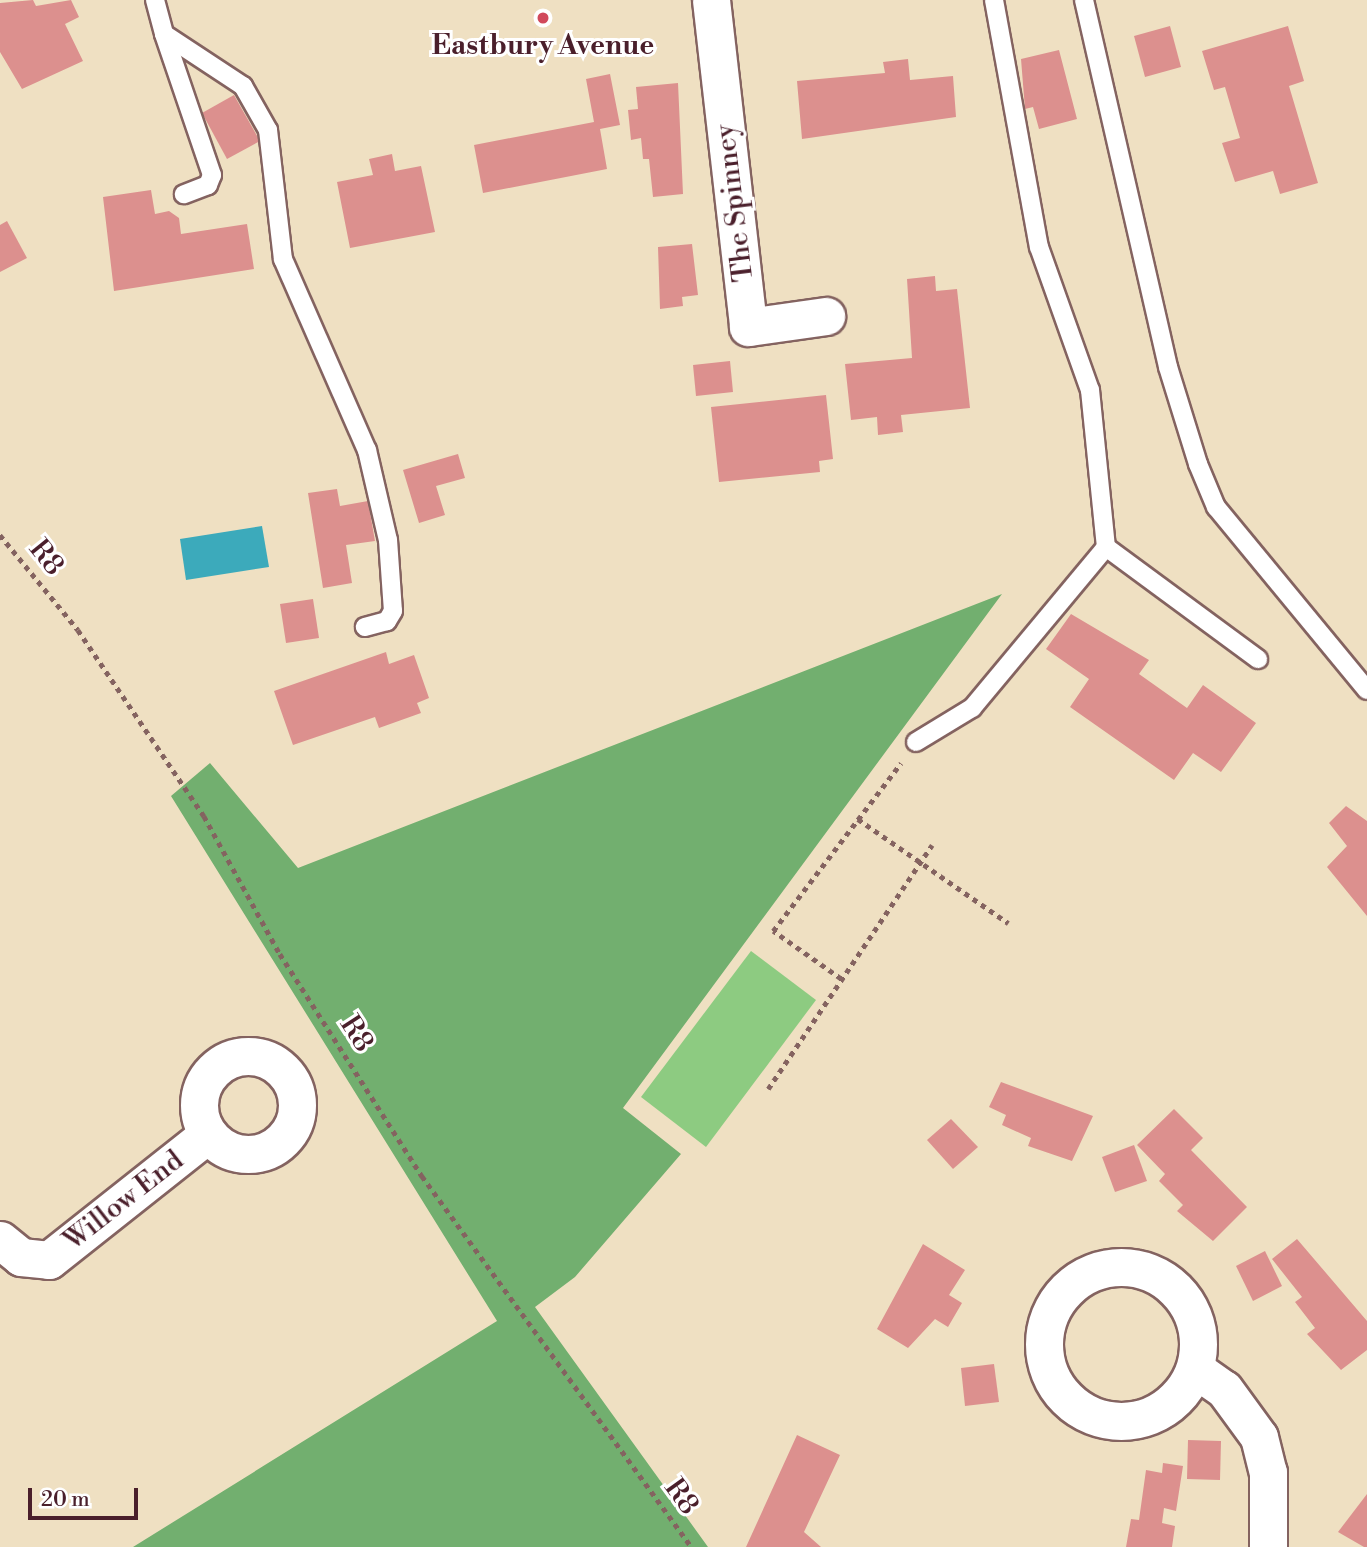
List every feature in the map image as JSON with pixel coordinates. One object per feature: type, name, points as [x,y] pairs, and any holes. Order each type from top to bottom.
[{"type":"street","name":"The Spinney","points":[[711,0],[748,327],[827,316]]},
{"type":"street","name":"Willow End","points":[[0,1240],[21,1257],[49,1260],[208,1134]]},
{"type":"street","points":[[1112,1267],[1150,1273],[1182,1296],[1194,1318],[1195,1369],[1183,1391],[1142,1419],[1092,1416],[1054,1384],[1045,1360],[1051,1310],[1088,1274],[1112,1267]]},
{"type":"street","points":[[1195,1369],[1224,1389],[1259,1437],[1268,1472],[1268,1547]]},
{"type":"lane","points":[[155,0],[212,175],[208,185],[184,194]]},
{"type":"lane","points":[[916,742],[972,708],[1106,547],[1090,390],[1039,247],[994,0]]},
{"type":"lane","points":[[1084,0],[1168,366],[1198,464],[1216,507],[1367,690]]},
{"type":"lane","points":[[164,34],[243,86],[268,130],[283,259],[367,450],[388,540],[393,611],[387,621],[365,627]]},
{"type":"lane","points":[[1106,547],[1258,659]]},
{"type":"path","name":"R8","points":[[0,535],[78,630],[204,816],[280,954],[422,1176],[692,1547]]},
{"type":"path","points":[[841,979],[773,931],[916,742]]},
{"type":"path","points":[[858,818],[920,864],[1008,923]]},
{"type":"path","points":[[768,1089],[932,845]]},
{"type":"green space","points":[[1002,594],[623,1108],[681,1154],[575,1277],[535,1307],[708,1547],[133,1547],[497,1321],[171,796],[210,763],[298,868]]},
{"type":"green space","points":[[751,951],[816,1000],[706,1147],[641,1097]]},
{"type":"water","points":[[262,526],[269,567],[186,580],[180,539]]},
{"type":"building","points":[[33,0],[36,6],[71,0],[79,17],[65,24],[83,61],[22,89],[0,52],[0,3]]},
{"type":"building","points":[[1170,26],[1181,67],[1145,77],[1134,36]]},
{"type":"building","points":[[1288,26],[1304,81],[1289,86],[1318,183],[1280,194],[1273,171],[1235,182],[1222,143],[1240,138],[1225,87],[1214,90],[1202,51]]},
{"type":"building","points":[[1059,50],[1077,119],[1039,129],[1033,107],[1025,109],[1021,59]]},
{"type":"building","points":[[908,59],[910,80],[953,76],[956,117],[802,139],[797,81],[885,73],[883,62]]},
{"type":"building","points":[[610,74],[620,125],[600,129],[607,169],[483,193],[474,145],[594,122],[586,79]]},
{"type":"building","points":[[678,83],[683,194],[653,197],[649,159],[643,159],[641,138],[631,140],[628,110],[638,109],[636,87]]},
{"type":"building","points":[[234,95],[260,141],[227,159],[202,113]]},
{"type":"building","points":[[392,154],[395,171],[421,166],[435,232],[350,248],[337,182],[373,175],[369,159]]},
{"type":"building","points":[[151,190],[155,214],[169,211],[179,218],[181,234],[247,224],[254,269],[114,291],[103,197]]},
{"type":"building","points":[[7,221],[27,258],[0,272],[0,225]]},
{"type":"building","points":[[692,244],[698,295],[682,297],[683,306],[660,309],[658,247]]},
{"type":"building","points":[[935,276],[936,291],[957,289],[970,408],[901,415],[903,432],[878,435],[877,417],[851,420],[845,364],[912,358],[907,279]]},
{"type":"building","points":[[730,361],[733,392],[696,396],[693,365]]},
{"type":"building","points":[[826,395],[833,459],[819,461],[820,472],[719,482],[711,407]]},
{"type":"building","points":[[458,454],[465,478],[436,486],[445,515],[419,523],[403,470]]},
{"type":"building","points":[[337,489],[340,506],[368,501],[375,541],[346,545],[352,583],[323,588],[308,493]]},
{"type":"building","points":[[313,599],[319,638],[286,643],[280,604]]},
{"type":"building","points":[[1071,614],[1149,660],[1139,674],[1187,708],[1203,685],[1256,723],[1221,772],[1193,753],[1174,780],[1070,707],[1089,679],[1046,649]]},
{"type":"building","points":[[386,652],[389,664],[414,655],[429,698],[417,703],[421,713],[379,728],[375,717],[293,745],[274,691]]},
{"type":"building","points":[[1346,806],[1367,821],[1367,916],[1327,867],[1347,846],[1329,823]]},
{"type":"building","points":[[1001,1082],[1093,1116],[1072,1161],[1028,1146],[1031,1138],[1002,1125],[1006,1115],[989,1107]]},
{"type":"building","points":[[1174,1109],[1203,1138],[1191,1150],[1247,1207],[1213,1241],[1177,1211],[1183,1205],[1159,1181],[1165,1174],[1137,1145]]},
{"type":"building","points":[[951,1119],[978,1147],[953,1169],[927,1140]]},
{"type":"building","points":[[1134,1145],[1147,1181],[1115,1192],[1102,1157]]},
{"type":"building","points":[[1297,1239],[1367,1321],[1367,1350],[1341,1370],[1307,1334],[1315,1328],[1295,1302],[1302,1297],[1272,1259]]},
{"type":"building","points":[[923,1244],[965,1270],[949,1295],[962,1303],[948,1327],[935,1319],[908,1348],[877,1329]]},
{"type":"building","points":[[1265,1251],[1282,1286],[1253,1301],[1236,1266]]},
{"type":"building","points":[[994,1364],[999,1402],[965,1406],[961,1368]]},
{"type":"building","points":[[797,1435],[840,1455],[804,1532],[821,1547],[746,1547]]},
{"type":"building","points":[[1188,1440],[1221,1441],[1220,1480],[1187,1479]]},
{"type":"building","points":[[1163,1463],[1183,1466],[1176,1511],[1164,1508],[1162,1523],[1175,1526],[1172,1547],[1126,1547],[1131,1519],[1139,1520],[1146,1470],[1162,1473]]},
{"type":"building","points":[[1367,1494],[1367,1547],[1364,1547],[1338,1532]]},
{"type":"place","name":"Eastbury Avenue","points":[[543,18]]}]
